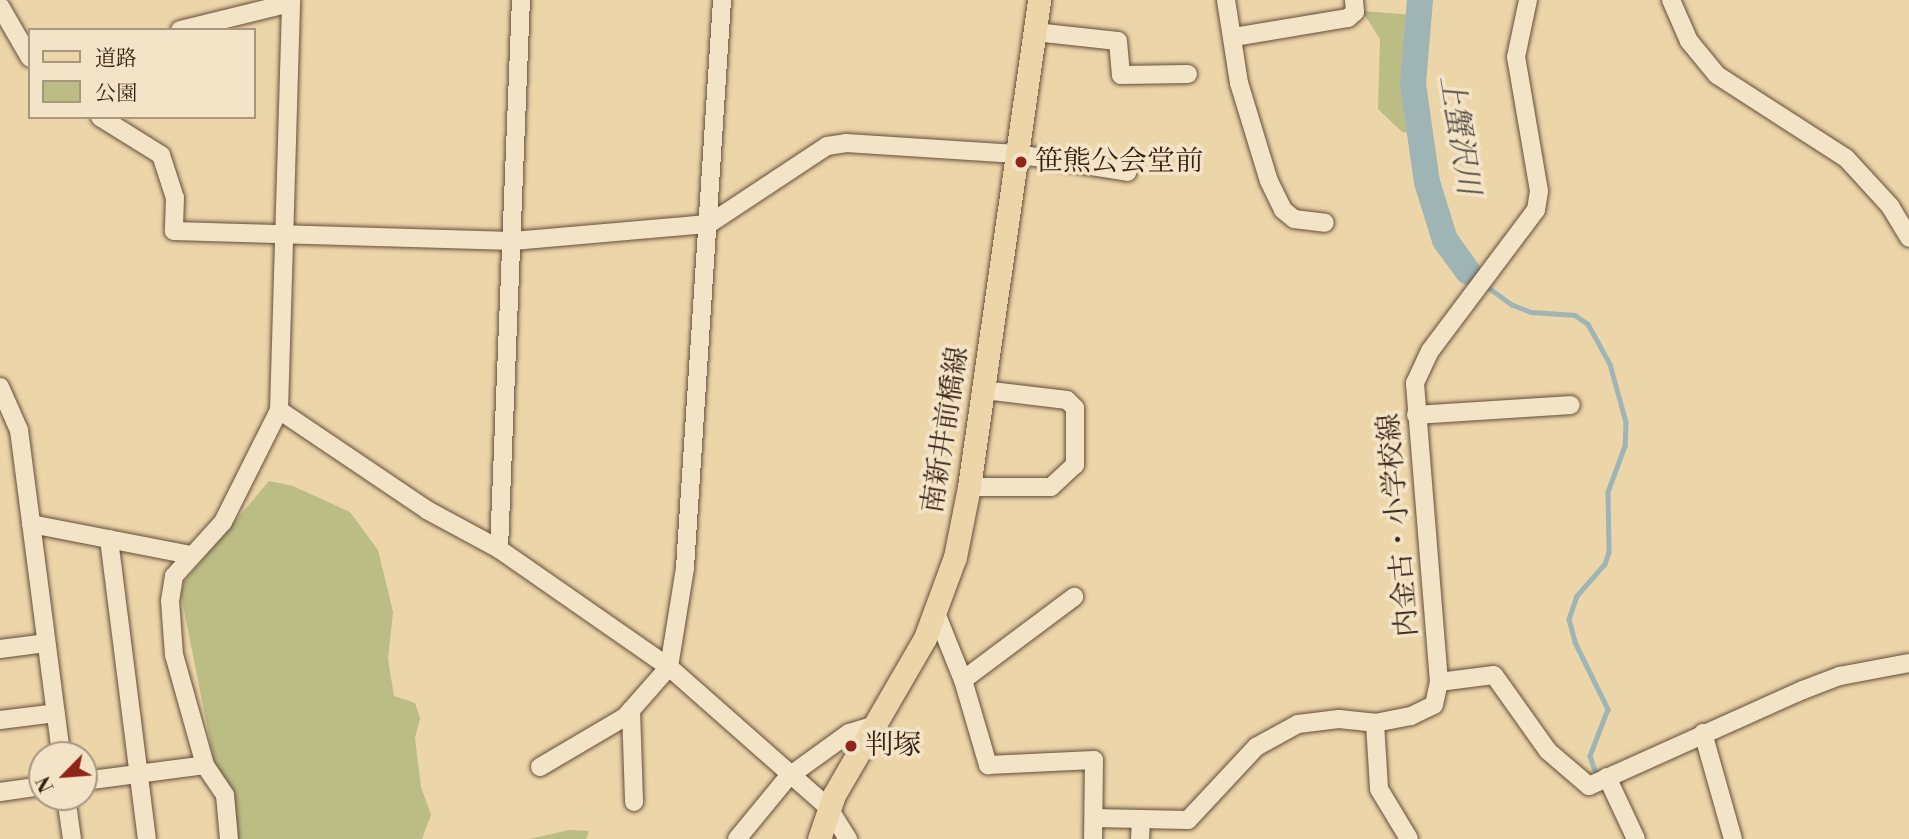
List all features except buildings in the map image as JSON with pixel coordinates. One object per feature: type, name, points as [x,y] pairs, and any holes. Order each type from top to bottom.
[{"type":"main road","name":"南新井前橋線","points":[[819,839],[828,807],[936,613],[955,558],[969,487],[1039,0]]},
{"type":"street","points":[[499,549],[521,0]]},
{"type":"street","points":[[540,767],[631,710],[669,667],[685,568],[700,293],[709,224],[722,0]]},
{"type":"street","points":[[1226,0],[1242,95],[1273,191],[1283,210],[1294,219],[1325,223]]},
{"type":"street","points":[[1234,37],[1348,18],[1355,12],[1354,0]]},
{"type":"street","name":"内金古・小学校線","points":[[1440,682],[1415,383],[1422,363],[1536,210],[1539,191],[1516,75],[1517,42],[1528,0]]},
{"type":"street","points":[[1671,0],[1689,41],[1717,75],[1846,158],[1890,206],[1909,237]]},
{"type":"street","points":[[188,28],[291,2],[279,410],[223,522],[190,555],[174,576],[170,601],[174,655],[205,765],[225,795],[229,839]]},
{"type":"street","points":[[0,6],[28,55]]},
{"type":"street","points":[[1035,32],[1118,41],[1121,75],[1188,74]]},
{"type":"street","points":[[103,119],[161,155],[175,198],[174,231],[284,231],[513,241],[709,224],[827,146],[846,142],[1017,154],[1128,172]]},
{"type":"street","points":[[0,387],[19,430],[59,741]]},
{"type":"street","points":[[969,487],[1051,487],[1075,464],[1075,408],[1067,400],[983,390]]},
{"type":"street","points":[[1416,415],[1571,405]]},
{"type":"street","points":[[279,410],[427,510],[499,549],[669,667],[788,777],[828,807],[848,839]]},
{"type":"street","points":[[32,524],[190,555]]},
{"type":"street","points":[[109,539],[147,839]]},
{"type":"street","points":[[963,680],[1074,597]]},
{"type":"street","points":[[936,613],[963,680],[988,765],[1094,761],[1093,839]]},
{"type":"street","points":[[0,649],[46,643]]},
{"type":"street","points":[[1094,818],[1141,830],[1188,820],[1256,747],[1298,724],[1339,719],[1375,723],[1425,712],[1434,705],[1440,682],[1494,675],[1548,751],[1589,786],[1703,733],[1840,676],[1909,663]]},
{"type":"street","points":[[631,710],[634,802]]},
{"type":"street","points":[[0,720],[56,713]]},
{"type":"street","points":[[1375,723],[1379,789],[1390,814],[1409,839]]},
{"type":"street","points":[[737,839],[788,777],[849,733],[876,725]]},
{"type":"street","points":[[1703,733],[1733,839]]},
{"type":"street","points":[[98,779],[205,765]]},
{"type":"street","points":[[1607,777],[1636,839]]},
{"type":"street","points":[[0,792],[28,788]]},
{"type":"street","points":[[68,811],[72,839]]},
{"type":"green space","points":[[1362,11],[1413,15],[1406,65],[1410,133],[1402,132],[1378,109],[1380,39]]},
{"type":"green space","points":[[269,481],[293,486],[350,512],[378,550],[393,612],[388,659],[394,696],[415,703],[420,718],[415,738],[421,787],[431,815],[422,839],[237,839],[219,786],[181,595],[184,582]]},
{"type":"green space","points":[[569,830],[589,831],[586,839],[529,839]]},
{"type":"waterway","name":"上蟹沢川","points":[[1420,0],[1413,84],[1427,182],[1445,240],[1468,272]]},
{"type":"waterway","points":[[1468,272],[1478,280]]},
{"type":"waterway","points":[[1485,285],[1513,305],[1531,312],[1575,315],[1588,324],[1610,364],[1626,422],[1625,446],[1608,492],[1609,552],[1605,564],[1577,596],[1569,619],[1575,642],[1608,709],[1590,756],[1597,776]]},
{"type":"place","name":"笹熊公会堂前","points":[[1021,162]]},
{"type":"place","name":"判塚","points":[[851,746]]}]
